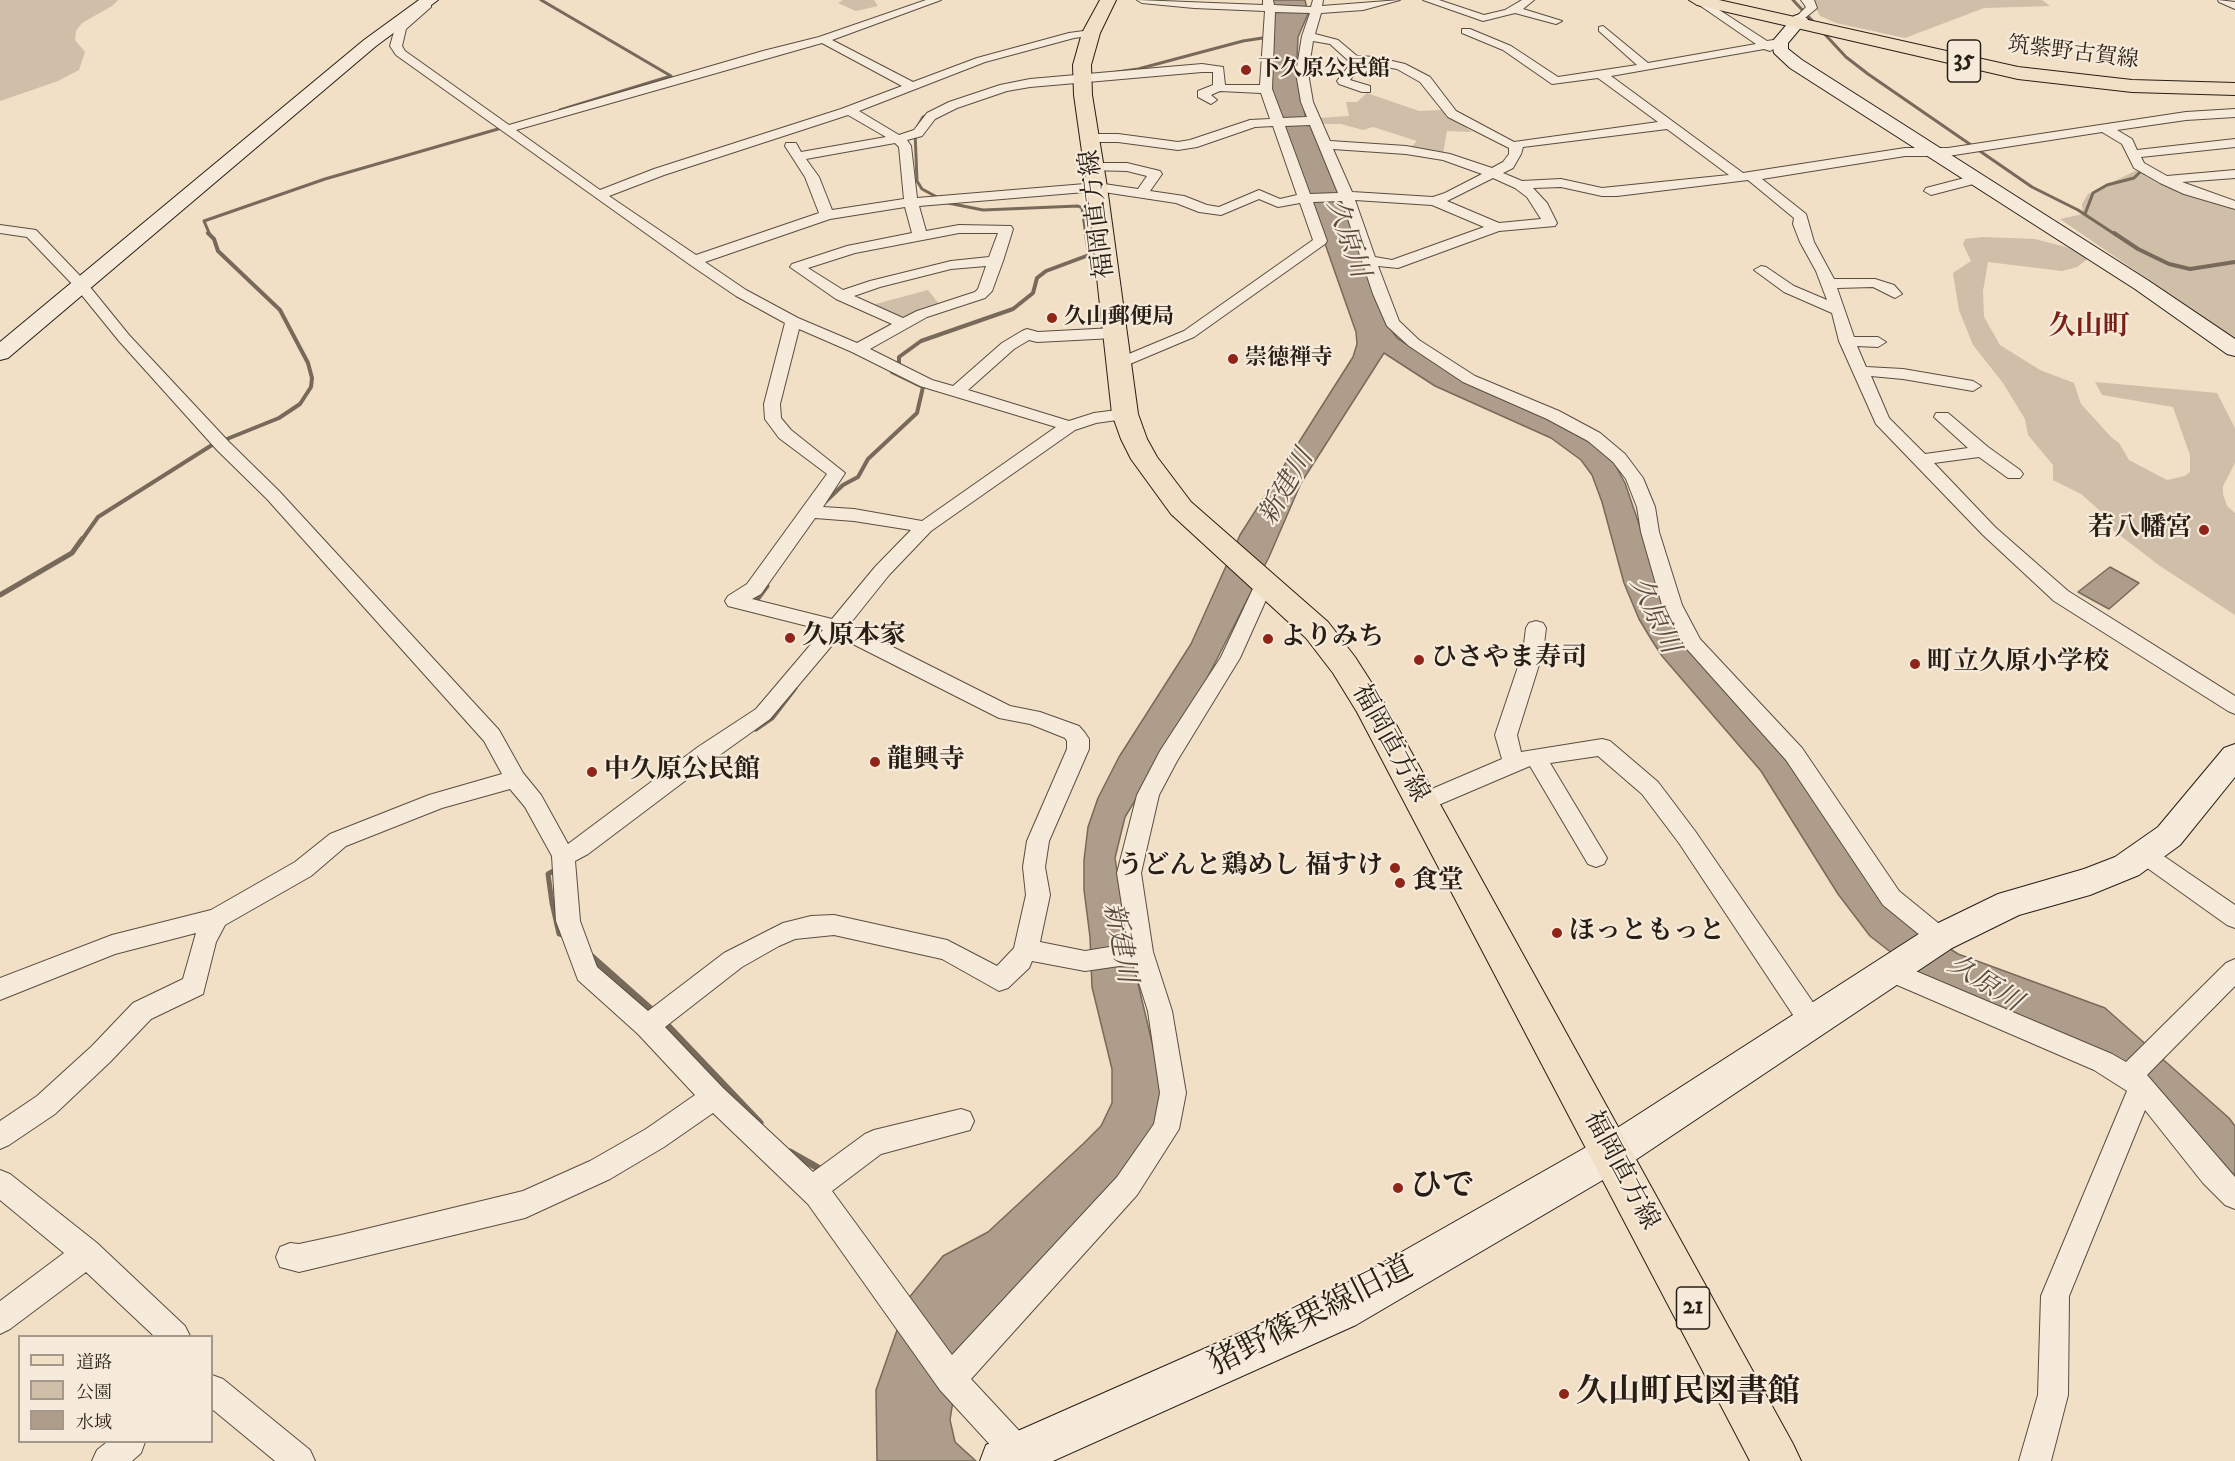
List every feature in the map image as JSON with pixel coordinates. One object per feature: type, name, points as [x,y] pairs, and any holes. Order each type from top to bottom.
[{"type":"main road","name":"福岡直方線","points":[[1108,0],[1091,33],[1082,65],[1083,80],[1125,414],[1145,459],[1181,508],[1317,630],[1344,665],[1371,707],[1776,1461]]},
{"type":"main road","name":"筑紫野古賀線","points":[[1697,0],[2048,72],[2124,81],[2235,84]]},
{"type":"main road","name":"筑紫野古賀線","points":[[1715,0],[2030,74],[2132,86],[2235,89]]},
{"type":"street","points":[[507,129],[767,53],[823,39],[936,0]]},
{"type":"street","points":[[1144,0],[1363,7],[1395,0]]},
{"type":"street","points":[[1428,0],[1483,18],[1516,10],[1529,0]]},
{"type":"street","points":[[1697,0],[1776,47],[1934,152],[2142,285],[2235,349]]},
{"type":"street","points":[[1466,31],[1507,48],[1557,81],[1776,47],[1812,8],[1811,3],[1806,0]]},
{"type":"street","points":[[2223,0],[2235,6]]},
{"type":"street","points":[[0,353],[370,42],[428,1],[431,3],[401,28],[396,46],[400,53],[694,261],[741,292],[793,321],[858,349],[926,383],[1069,426]]},
{"type":"street","points":[[1118,364],[1189,334],[1320,241],[1266,88],[1272,17],[1269,4]]},
{"type":"street","points":[[1318,5],[1308,36],[1302,73],[1308,102],[1347,197],[1392,323],[1414,343],[1469,379],[1553,415],[1594,437],[1619,458],[1634,478],[1646,507],[1650,532],[1671,604],[1693,643],[1794,754],[1892,898],[1939,938]]},
{"type":"street","points":[[1516,10],[1556,21]]},
{"type":"street","points":[[1603,29],[1646,68]]},
{"type":"street","points":[[599,195],[659,172],[782,134],[981,60],[1073,35],[1091,33]]},
{"type":"street","points":[[1308,36],[1334,42],[1354,59],[1357,63],[1343,81],[1366,90]]},
{"type":"street","points":[[823,39],[913,87]]},
{"type":"street","points":[[1354,59],[1375,60],[1401,66],[1426,80],[1426,83],[1452,114],[1506,144],[1516,146],[1668,125]]},
{"type":"street","points":[[800,156],[898,139],[918,133],[931,116],[970,99],[1004,88],[1030,83],[1203,68],[1219,69],[1219,87]]},
{"type":"street","points":[[1602,75],[1668,125],[1745,176],[1800,217],[1800,224],[1807,242],[1828,284],[1847,341],[1882,420],[1989,531],[2061,596],[2235,706]]},
{"type":"street","points":[[1211,100],[1202,94],[1219,87],[1266,88]]},
{"type":"street","points":[[848,110],[898,139],[905,146],[911,203],[920,236]]},
{"type":"street","points":[[1520,185],[1561,183],[1602,192],[1617,192],[1905,152],[1934,152],[2157,122],[2186,116],[2234,114]]},
{"type":"street","points":[[1090,138],[1118,138],[1178,146],[1192,144],[1254,123],[1314,121]]},
{"type":"street","points":[[2104,128],[2127,142],[2139,165],[2147,171],[2197,193],[2235,205]]},
{"type":"street","points":[[782,134],[800,156],[812,177],[827,215]]},
{"type":"street","points":[[2132,154],[2235,143]]},
{"type":"street","points":[[1326,145],[1406,150],[1445,157],[1494,173],[1520,185],[1540,203],[1550,223],[1497,227],[1429,250],[1394,265],[1368,260]]},
{"type":"street","points":[[1434,201],[1450,196],[1509,165],[1515,154],[1516,146]]},
{"type":"street","points":[[694,261],[827,215],[1096,177],[1127,167],[1155,174],[1141,194]]},
{"type":"street","points":[[2165,180],[2235,174]]},
{"type":"street","points":[[1096,177],[1141,194],[1179,200],[1204,209],[1221,211],[1259,194],[1278,203],[1305,198],[1347,197],[1434,201],[1497,227]]},
{"type":"street","points":[[1931,191],[1976,179]]},
{"type":"street","points":[[858,349],[901,323],[986,291],[1006,229],[959,229],[920,236],[852,249],[797,267],[841,296],[901,323]]},
{"type":"street","points":[[0,230],[31,233],[81,285],[124,338],[223,446],[273,495],[492,736],[515,779],[533,801],[563,856],[568,921],[587,974],[647,1026],[714,1097],[813,1189],[951,1379],[1015,1459]]},
{"type":"street","points":[[841,296],[875,284],[951,265],[996,261]]},
{"type":"street","points":[[1761,270],[1789,289],[1838,310]]},
{"type":"street","points":[[1828,284],[1875,283],[1889,288],[1895,294]]},
{"type":"street","points":[[647,1026],[733,960],[790,930],[834,925],[914,941],[947,950],[999,980],[1020,961],[1026,950],[1038,895],[1034,867],[1038,841],[1078,749],[1078,740],[1072,732],[1033,717],[1006,713],[836,627],[735,601],[754,589],[832,482],[836,473],[785,434],[773,419],[772,404],[793,321]]},
{"type":"street","points":[[956,392],[1013,343],[1027,334],[1043,336],[1114,333]]},
{"type":"street","points":[[1847,341],[1878,342]]},
{"type":"street","points":[[1861,371],[1903,374],[1973,386]]},
{"type":"street","points":[[563,856],[580,848],[706,753],[763,714],[882,571],[925,527],[1069,426],[1094,418],[1125,414]]},
{"type":"street","points":[[1942,417],[1982,451],[2014,474]]},
{"type":"street","points":[[1922,460],[1982,451]]},
{"type":"street","points":[[809,512],[854,514],[925,527]]},
{"type":"street","points":[[951,1379],[1127,1186],[1166,1129],[1173,1094],[1160,1011],[1141,952],[1129,873],[1148,795],[1168,756],[1230,658],[1265,582]]},
{"type":"street","points":[[1536,628],[1533,652],[1506,735],[1596,858]]},
{"type":"street","points":[[1421,802],[1524,760],[1602,747],[1650,788],[1812,1022]]},
{"type":"street","name":"猪野篠栗線旧道","points":[[1015,1459],[1341,1310],[1611,1154],[1939,938],[2010,904],[2090,881],[2127,866],[2169,836],[2235,756]]},
{"type":"street","points":[[0,989],[112,945],[217,918],[303,869],[338,840],[437,801],[515,779]]},
{"type":"street","points":[[2144,854],[2235,918]]},
{"type":"street","points":[[0,1136],[46,1105],[101,1054],[142,1011],[194,986],[204,941],[217,918]]},
{"type":"street","points":[[1026,950],[1085,961],[1141,952]]},
{"type":"street","points":[[1895,967],[2103,1062],[2135,1081],[2213,1174],[2235,1196]]},
{"type":"street","points":[[2035,1461],[2053,1395],[2055,1296],[2135,1081],[2159,1046],[2235,970]]},
{"type":"street","points":[[290,1257],[299,1258],[342,1249],[525,1204],[600,1170],[655,1138],[714,1097]]},
{"type":"street","points":[[813,1189],[874,1143],[961,1121]]},
{"type":"street","points":[[0,1183],[87,1253],[174,1335]]},
{"type":"street","points":[[0,1319],[87,1253]]},
{"type":"street","points":[[213,1391],[298,1461]]},
{"type":"street","points":[[108,1461],[129,1443]]},
{"type":"green space","points":[[0,0],[118,0],[112,6],[82,23],[76,31],[75,40],[85,52],[79,70],[58,81],[0,101]]},
{"type":"green space","points":[[843,0],[874,0],[878,6],[856,11],[838,3]]},
{"type":"green space","points":[[1810,0],[2042,0],[2050,6],[1984,8],[1905,38],[1836,23],[1820,16]]},
{"type":"green space","points":[[1367,93],[1419,111],[1442,110],[1472,132],[1447,131],[1443,154],[1410,148],[1417,141],[1373,127],[1363,130],[1341,124],[1320,124],[1318,118],[1349,116],[1346,102],[1357,102]]},
{"type":"green space","points":[[2137,170],[2158,181],[2235,206],[2235,339],[2060,219],[2083,214],[2082,204],[2088,194]]},
{"type":"green space","points":[[1983,237],[2035,239],[2066,247],[2089,258],[2077,267],[2062,271],[1988,262],[1983,291],[1984,317],[2000,345],[2040,370],[2074,383],[2081,404],[2119,443],[2129,460],[2167,480],[2185,476],[2190,472],[2190,455],[2173,407],[2102,395],[2095,382],[2217,393],[2235,428],[2235,463],[2223,486],[2223,494],[2227,506],[2235,513],[2235,615],[2160,566],[2113,530],[2106,516],[2081,494],[2053,480],[2053,465],[2028,435],[2025,419],[2003,383],[1973,345],[1959,310],[1953,273],[1971,261],[1963,244],[1965,239]]},
{"type":"green space","points":[[928,290],[939,304],[898,318],[872,305]]},
{"type":"water","points":[[1272,0],[1305,0],[1308,14],[1298,37],[1297,58],[1305,115],[1324,154],[1386,323],[1397,338],[1464,381],[1550,418],[1588,440],[1612,459],[1625,483],[1677,636],[1777,747],[1817,805],[1906,920],[1958,954],[2105,1008],[2229,1118],[2235,1126],[2235,1176],[2157,1090],[1924,978],[1870,936],[1838,894],[1761,771],[1662,656],[1651,639],[1639,619],[1624,583],[1602,502],[1592,475],[1581,460],[1551,438],[1435,386],[1384,353],[1301,483],[1269,557],[1192,708],[1125,817],[1115,858],[1129,946],[1161,1080],[1162,1105],[1155,1131],[1134,1165],[961,1350],[950,1420],[955,1442],[976,1461],[877,1461],[876,1390],[908,1299],[943,1256],[988,1232],[1083,1144],[1101,1126],[1112,1103],[1112,1069],[1092,987],[1090,937],[1084,890],[1084,860],[1088,827],[1098,798],[1119,757],[1191,644],[1240,535],[1353,357],[1357,344],[1356,332],[1270,86]]},
{"type":"water","points":[[2110,567],[2139,583],[2109,609],[2078,592]]},
{"type":"waterway","points":[[541,0],[671,76],[560,110]]},
{"type":"waterway","points":[[1793,0],[1846,57],[1868,74],[2032,187],[2078,210],[2116,235]]},
{"type":"waterway","points":[[1117,72],[1138,69],[1243,41],[1269,37]]},
{"type":"waterway","points":[[931,113],[923,117],[915,131],[917,181],[922,189],[948,203],[983,210],[1078,206],[1082,208],[1086,235]]},
{"type":"waterway","points":[[210,235],[204,221],[325,179],[505,127]]},
{"type":"waterway","points":[[2085,214],[2093,193],[2107,185],[2134,178],[2141,171],[2144,173]]},
{"type":"waterway","points":[[823,504],[843,485],[858,477],[868,459],[917,413],[923,387],[892,372],[899,365],[899,357],[921,341],[1013,309],[1033,293],[1037,278],[1046,271],[1089,255],[1086,233]]},
{"type":"waterway","points":[[2114,233],[2138,249],[2169,264],[2190,269],[2235,262]]},
{"type":"waterway","points":[[81,541],[98,517],[212,445],[279,418],[300,404],[311,387],[312,378],[308,363],[280,310],[218,251],[210,235]]},
{"type":"waterway","points":[[0,595],[72,553],[82,539]]},
{"type":"waterway","points":[[753,605],[767,586]]},
{"type":"waterway","points":[[756,729],[772,718],[795,688]]},
{"type":"waterway","points":[[557,869],[548,874],[552,903],[559,934],[568,937]]},
{"type":"waterway","points":[[592,957],[654,1012]]},
{"type":"waterway","points":[[663,1021],[760,1123]]},
{"type":"waterway","points":[[790,1152],[820,1169]]},
{"type":"place","name":"下久原公民館","points":[[1246,70]]},
{"type":"place","name":"久山郵便局","points":[[1052,318]]},
{"type":"place","name":"崇徳禅寺","points":[[1233,359]]},
{"type":"place","name":"若八幡宮","points":[[2204,530]]},
{"type":"place","name":"久原本家","points":[[790,638]]},
{"type":"place","name":"よりみち","points":[[1268,639]]},
{"type":"place","name":"ひさやま寿司","points":[[1419,660]]},
{"type":"place","name":"町立久原小学校","points":[[1915,664]]},
{"type":"place","name":"龍興寺","points":[[875,762]]},
{"type":"place","name":"中久原公民館","points":[[592,772]]},
{"type":"place","name":"うどんと鶏めし 福すけ","points":[[1395,868]]},
{"type":"place","name":"食堂","points":[[1400,883]]},
{"type":"place","name":"ほっともっと","points":[[1557,933]]},
{"type":"place","name":"ひで","points":[[1398,1188]]},
{"type":"place","name":"久山町民図書館","points":[[1564,1394]]},
{"type":"district","name":"久山町","points":[[2089,328]]},
{"type":"water label","name":"久原川","points":[[1346,239]]},
{"type":"water label","name":"新建川","points":[[1288,488]]},
{"type":"water label","name":"久原川","points":[[1653,616]]},
{"type":"water label","name":"新建川","points":[[1118,943]]},
{"type":"water label","name":"久原川","points":[[1984,985]]}]
